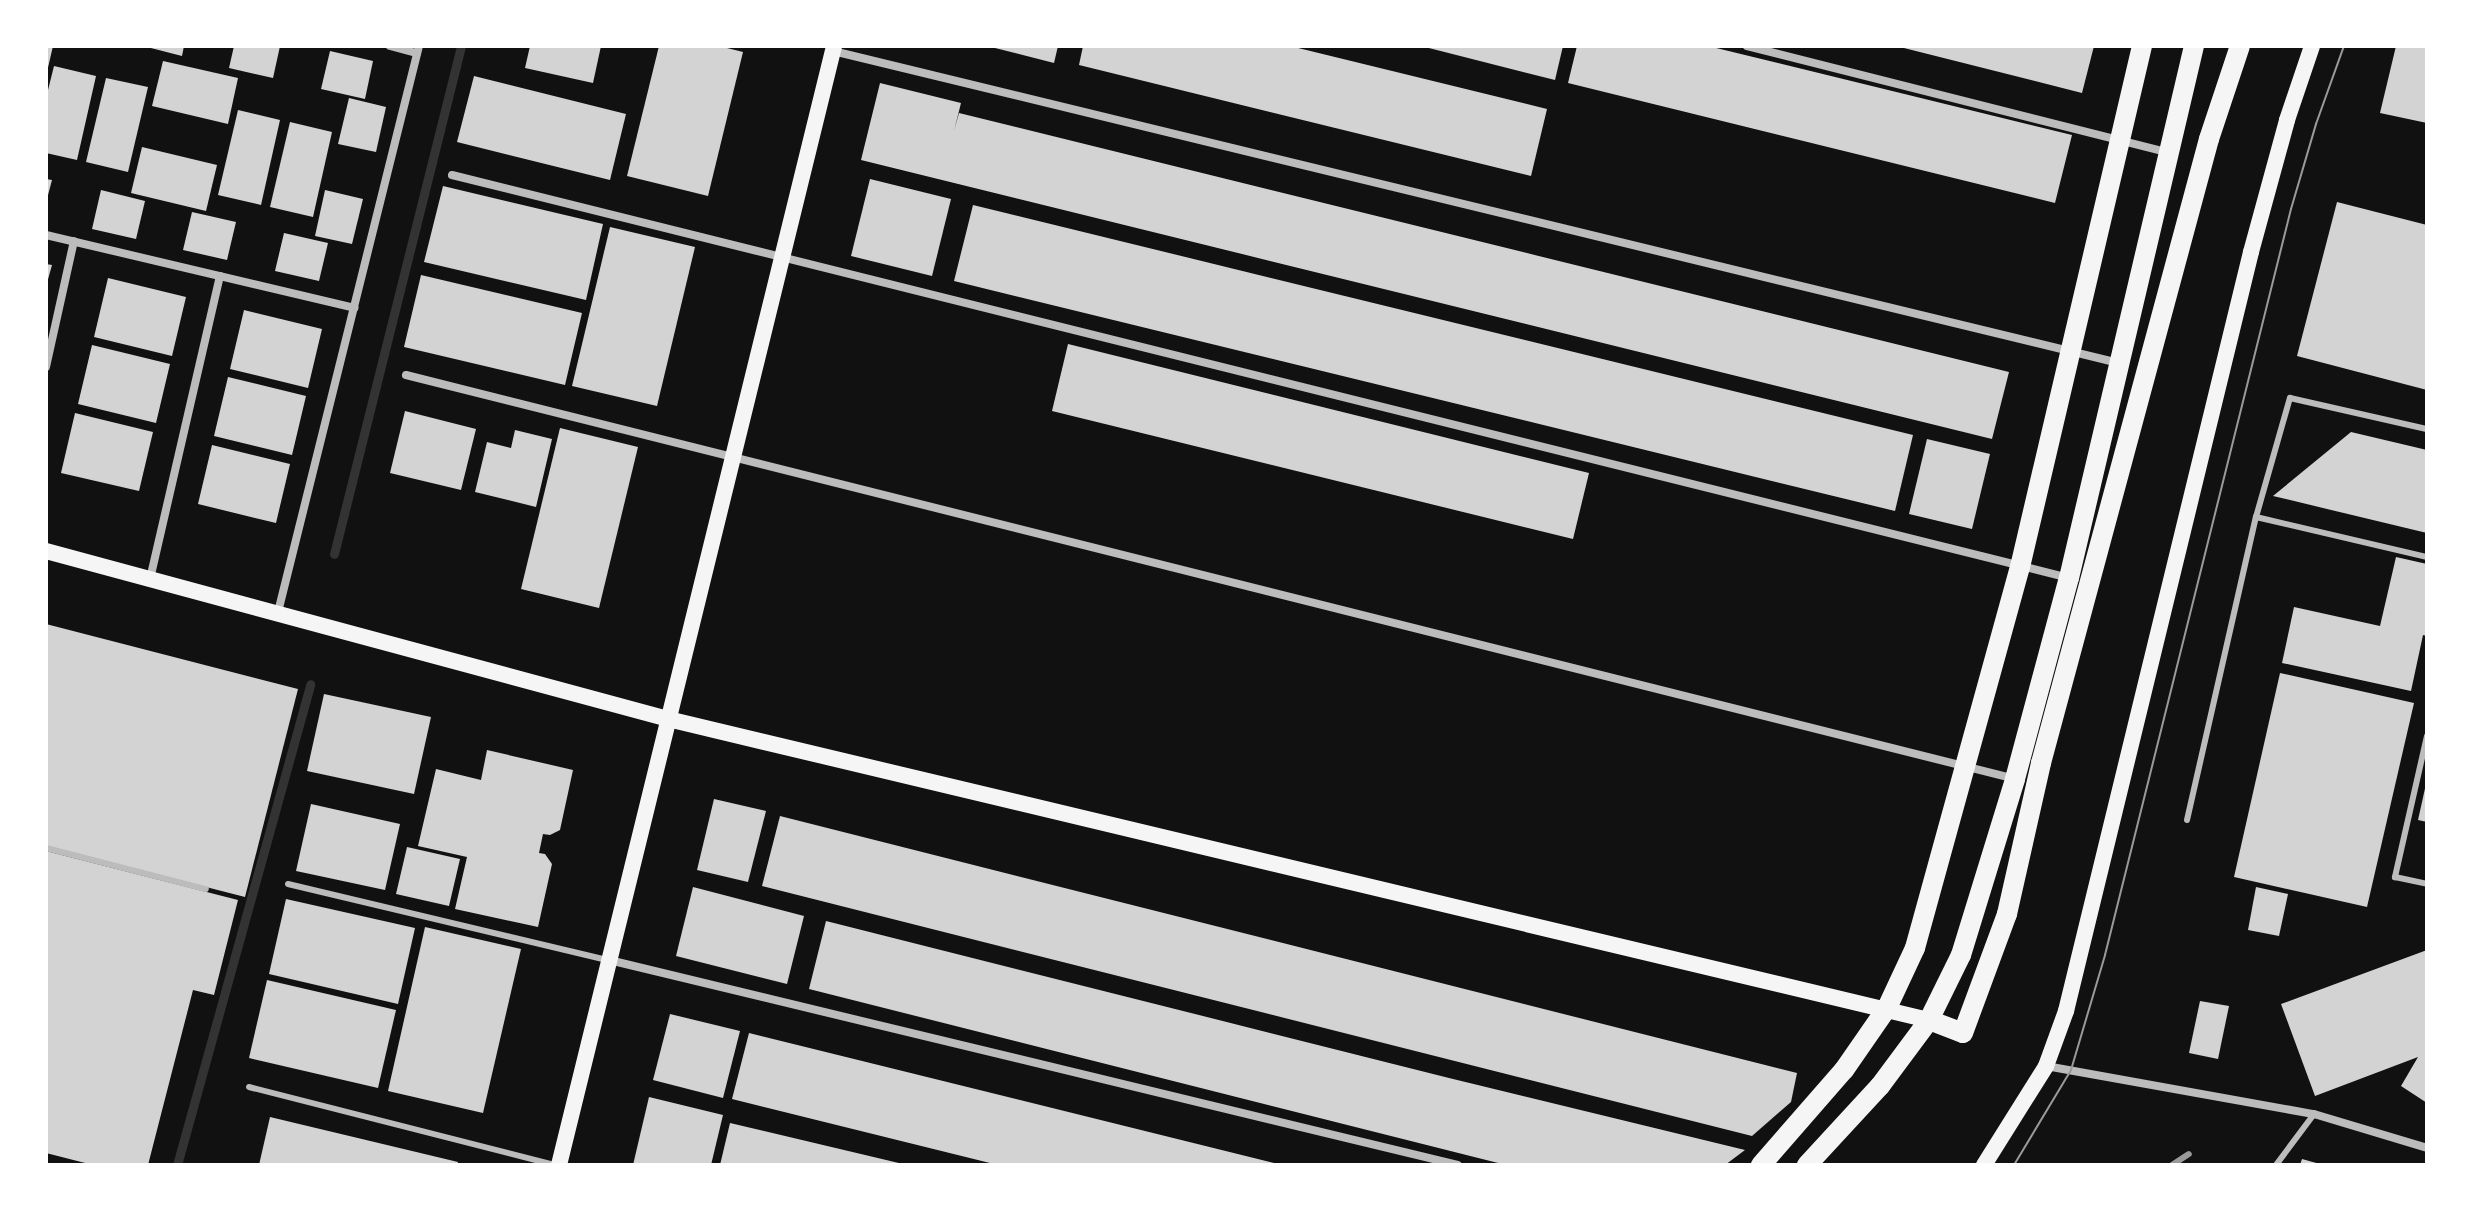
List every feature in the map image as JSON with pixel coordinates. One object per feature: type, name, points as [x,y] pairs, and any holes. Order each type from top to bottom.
[{"type":"main road","points":[[1761,1165],[1819,1102],[1887,1008],[1915,948],[2020,567],[2142,46]]},
{"type":"main road","points":[[1807,1165],[1880,1086],[1929,1020],[1961,955],[2015,779],[2069,578],[2194,46]]},
{"type":"main road","points":[[46,551],[668,719],[1887,1008],[1963,1033],[2007,914],[2053,717],[2209,139],[2240,46]]},
{"type":"main road","points":[[1984,1165],[2046,1066],[2066,1011],[2251,252],[2287,120],[2312,46]]},
{"type":"main road","points":[[558,1165],[834,49]]},
{"type":"street","points":[[278,612],[418,50],[390,46]]},
{"type":"street","points":[[1747,46],[2170,153]]},
{"type":"street","points":[[834,49],[2119,363]]},
{"type":"street","points":[[452,175],[2069,578]]},
{"type":"street","points":[[46,235],[354,308]]},
{"type":"street","points":[[46,367],[74,241]]},
{"type":"street","points":[[150,579],[220,276]]},
{"type":"street","points":[[406,375],[2015,779]]},
{"type":"street","points":[[609,960],[1458,1165]]},
{"type":"street","points":[[2046,1066],[2314,1114],[2427,1148]]},
{"type":"lane","points":[[2187,820],[2256,517],[2290,398],[2427,429]]},
{"type":"lane","points":[[2256,517],[2427,557]]},
{"type":"lane","points":[[2427,736],[2395,877],[2427,884]]},
{"type":"lane","points":[[46,848],[206,889]]},
{"type":"lane","points":[[288,884],[609,960]]},
{"type":"lane","points":[[249,1087],[558,1165]]},
{"type":"lane","points":[[2276,1165],[2314,1114]]},
{"type":"building","points":[[46,46],[53,46],[47,72],[46,72]]},
{"type":"building","points":[[143,46],[184,46],[182,56]]},
{"type":"building","points":[[234,46],[280,46],[273,78],[229,68]]},
{"type":"building","points":[[530,46],[601,46],[593,83],[525,68]]},
{"type":"building","points":[[659,46],[719,46],[743,52],[708,196],[627,176]]},
{"type":"building","points":[[987,46],[1058,46],[1054,63]]},
{"type":"building","points":[[1083,46],[1290,46],[1547,109],[1531,176],[1079,65]]},
{"type":"building","points":[[1421,46],[1563,46],[1555,80]]},
{"type":"building","points":[[1577,46],[1708,46],[2072,135],[2055,203],[1568,83]]},
{"type":"building","points":[[1896,46],[2094,46],[2082,93]]},
{"type":"building","points":[[2396,46],[2427,46],[2427,123],[2380,113]]},
{"type":"building","points":[[330,51],[373,61],[365,99],[321,89]]},
{"type":"building","points":[[163,61],[238,78],[228,124],[152,106]]},
{"type":"building","points":[[54,66],[96,76],[77,160],[46,153],[46,98]]},
{"type":"building","points":[[474,76],[626,114],[610,180],[457,142]]},
{"type":"building","points":[[106,78],[148,87],[128,172],[86,162]]},
{"type":"building","points":[[880,83],[961,103],[954,131],[959,113],[2009,372],[1992,439],[861,160]]},
{"type":"building","points":[[349,98],[386,107],[376,152],[338,144]]},
{"type":"building","points":[[238,110],[280,120],[261,205],[218,195]]},
{"type":"building","points":[[290,122],[332,132],[313,217],[270,207]]},
{"type":"building","points":[[142,147],[217,165],[206,211],[131,193]]},
{"type":"building","points":[[46,179],[52,180],[47,199],[46,199]]},
{"type":"building","points":[[870,179],[951,199],[932,276],[851,256]]},
{"type":"building","points":[[443,186],[603,224],[586,300],[424,262]]},
{"type":"building","points":[[101,190],[145,201],[136,239],[92,229]]},
{"type":"building","points":[[325,190],[363,199],[352,244],[315,236]]},
{"type":"building","points":[[2337,202],[2427,225],[2427,390],[2297,356]]},
{"type":"building","points":[[973,205],[1913,435],[1895,511],[954,281]]},
{"type":"building","points":[[192,212],[236,222],[227,260],[183,250]]},
{"type":"building","points":[[610,227],[695,247],[657,406],[572,386]]},
{"type":"building","points":[[284,233],[328,243],[319,281],[275,271]]},
{"type":"building","points":[[46,264],[52,265],[47,283],[46,283]]},
{"type":"building","points":[[421,275],[582,313],[565,385],[404,347]]},
{"type":"building","points":[[108,278],[186,297],[172,356],[94,337]]},
{"type":"building","points":[[244,310],[322,329],[308,388],[230,369]]},
{"type":"building","points":[[1068,344],[1589,473],[1573,539],[1052,411]]},
{"type":"building","points":[[92,345],[170,364],[156,423],[78,404]]},
{"type":"building","points":[[228,377],[306,396],[292,455],[214,436]]},
{"type":"building","points":[[405,411],[476,429],[461,490],[390,473]]},
{"type":"building","points":[[75,413],[153,432],[139,491],[61,473]]},
{"type":"building","points":[[560,428],[638,447],[599,608],[521,589]]},
{"type":"building","points":[[515,430],[552,439],[536,507],[475,492],[487,442],[511,448]]},
{"type":"building","points":[[2351,432],[2427,450],[2427,533],[2273,496]]},
{"type":"building","points":[[1927,439],[1990,454],[1972,529],[1909,514]]},
{"type":"building","points":[[212,445],[290,464],[276,523],[198,504]]},
{"type":"building","points":[[2396,557],[2427,564],[2427,636],[2423,635],[2411,691],[2282,663],[2294,607],[2380,626]]},
{"type":"building","points":[[46,624],[298,689],[245,897],[46,846]]},
{"type":"building","points":[[2280,673],[2414,703],[2367,907],[2234,877]]},
{"type":"building","points":[[324,694],[431,717],[414,794],[307,771]]},
{"type":"building","points":[[487,750],[573,770],[560,830],[550,835],[543,834],[539,853],[545,854],[552,864],[538,927],[455,909],[467,857],[418,846],[436,769],[481,780]]},
{"type":"building","points":[[2427,784],[2427,822],[2418,820]]},
{"type":"building","points":[[714,799],[766,811],[748,882],[697,870]]},
{"type":"building","points":[[311,804],[400,824],[385,890],[296,871]]},
{"type":"building","points":[[780,816],[1797,1073],[1791,1102],[1752,1136],[762,886]]},
{"type":"building","points":[[407,847],[460,859],[449,906],[396,894]]},
{"type":"building","points":[[46,851],[238,900],[214,995],[193,990],[148,1165],[93,1165],[46,1153]]},
{"type":"building","points":[[693,887],[804,916],[787,984],[676,956]]},
{"type":"building","points":[[2256,887],[2288,894],[2279,936],[2248,930]]},
{"type":"building","points":[[286,899],[415,928],[398,1004],[269,974]]},
{"type":"building","points":[[826,921],[1745,1150],[1725,1165],[1506,1165],[809,989]]},
{"type":"building","points":[[425,927],[521,949],[483,1113],[388,1091]]},
{"type":"building","points":[[2427,950],[2427,1103],[2401,1086],[2418,1057],[2315,1096],[2281,1004]]},
{"type":"building","points":[[267,980],[396,1010],[378,1088],[249,1058]]},
{"type":"building","points":[[2200,1001],[2229,1006],[2218,1059],[2189,1053]]},
{"type":"building","points":[[670,1014],[740,1031],[723,1098],[653,1080]]},
{"type":"building","points":[[749,1033],[1278,1165],[998,1165],[732,1099]]},
{"type":"building","points":[[649,1097],[723,1115],[711,1165],[633,1165]]},
{"type":"building","points":[[270,1117],[458,1162],[457,1165],[259,1165]]},
{"type":"building","points":[[730,1123],[903,1164],[903,1165],[720,1165]]},
{"type":"building","points":[[2302,1159],[2320,1164],[2320,1165],[2300,1165]]},
{"type":"waterway","points":[[334,554],[461,46]]},
{"type":"waterway","points":[[177,1165],[310,684]]},
{"type":"tram line","points":[[2014,1165],[2071,1070],[2105,955],[2291,209],[2316,124],[2344,46]]},
{"type":"railway","points":[[2172,1165],[2189,1154]]}]
